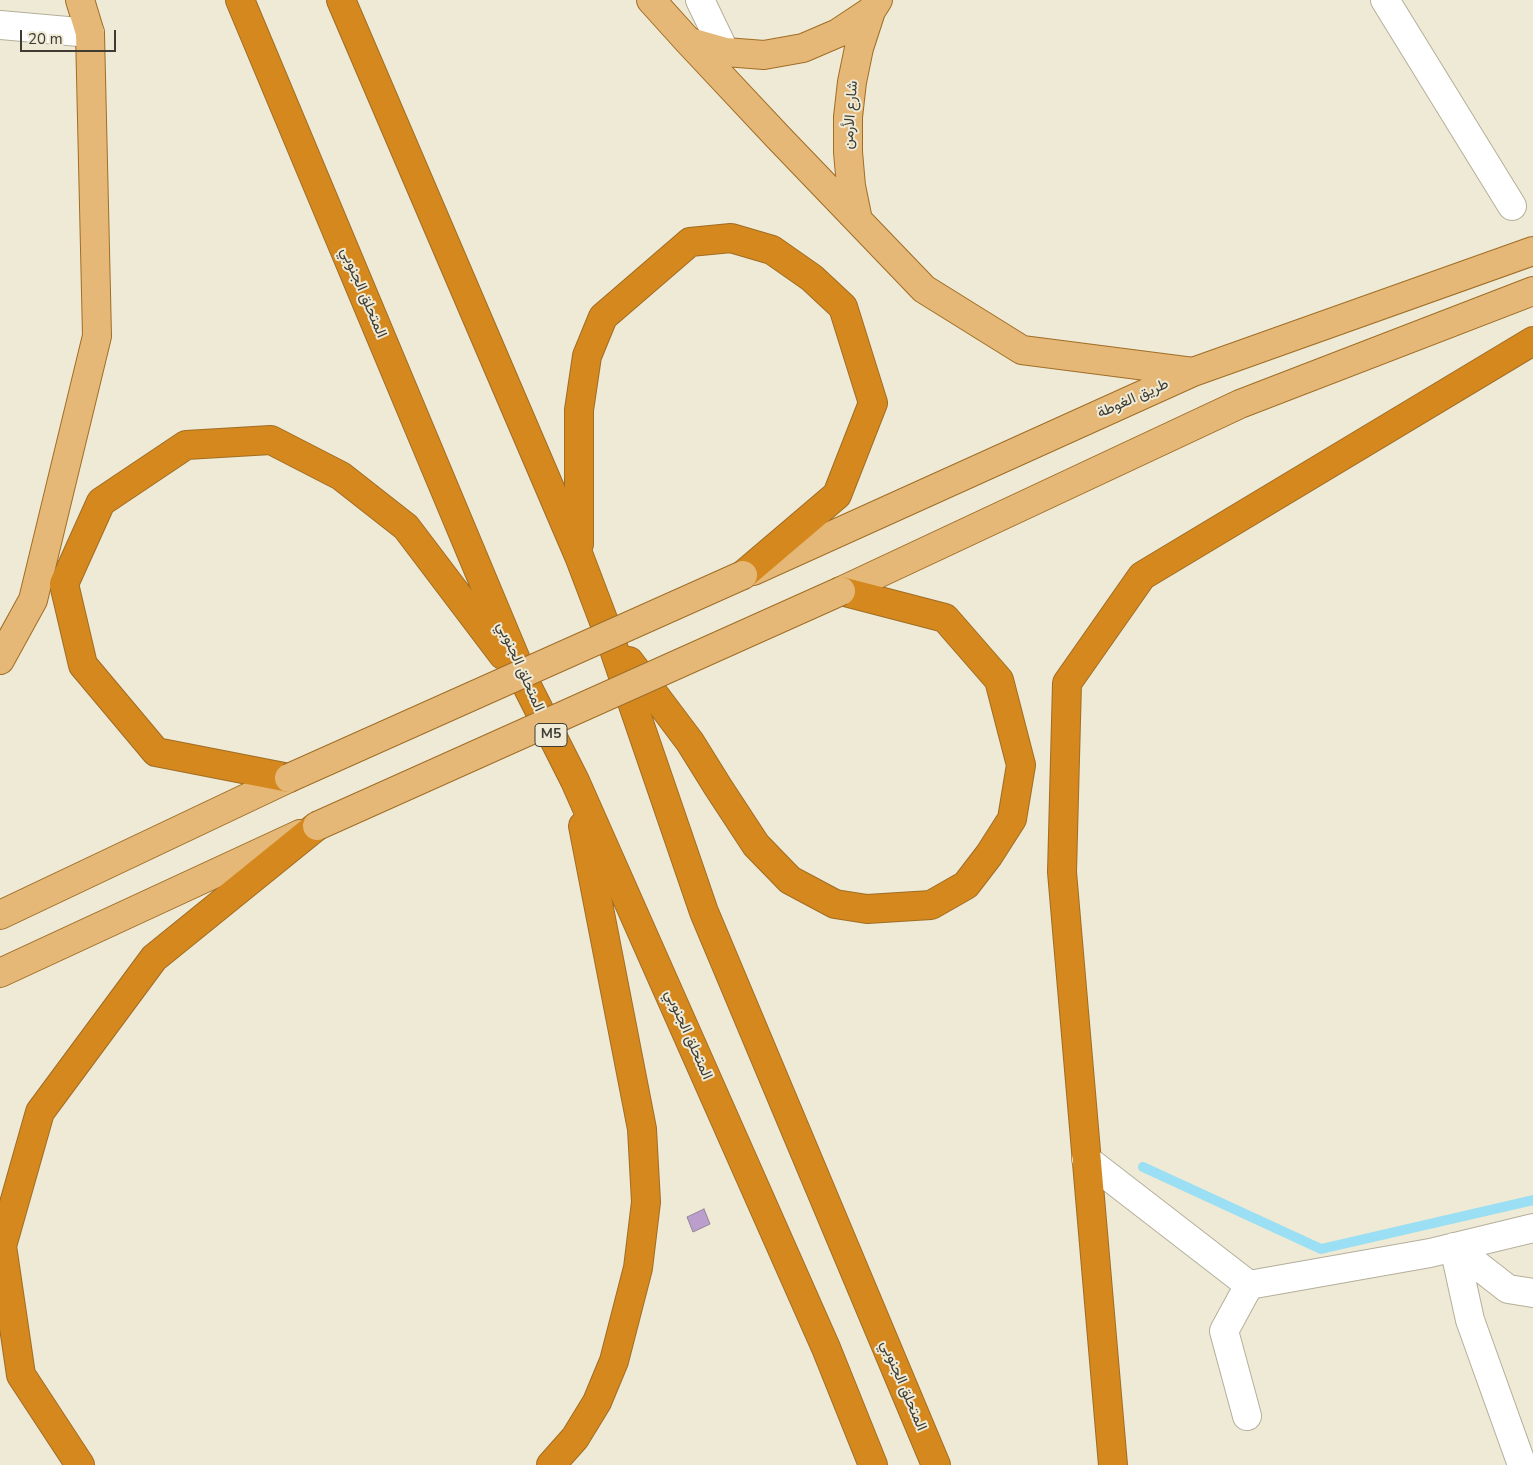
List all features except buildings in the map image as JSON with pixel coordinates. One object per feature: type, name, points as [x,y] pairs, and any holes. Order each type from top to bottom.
[{"type":"highway","name":"المتحلق الجنوبي","points":[[240,0],[527,686],[575,780],[826,1348],[873,1465]]},
{"type":"highway","name":"المتحلق الجنوبي","points":[[341,0],[579,556],[609,635],[704,912],[936,1465]]},
{"type":"highway","points":[[579,556],[579,410],[588,356],[603,317],[690,242],[731,238],[772,250],[812,278],[843,307],[872,403],[838,496],[744,575]]},
{"type":"highway","points":[[1113,1465],[1062,872],[1067,683],[1142,576],[1533,341]]},
{"type":"highway","points":[[288,778],[156,752],[83,665],[64,584],[101,502],[186,446],[271,440],[341,476],[406,527],[527,686]]},
{"type":"highway","points":[[609,635],[690,742],[756,845],[790,880],[835,904],[867,909],[931,905],[966,885],[989,855],[1012,819],[1021,765],[999,680],[945,618],[841,591]]},
{"type":"highway","points":[[551,1465],[575,1438],[597,1402],[614,1361],[638,1268],[646,1202],[642,1129],[575,780]]},
{"type":"highway","points":[[80,1465],[21,1374],[2,1246],[40,1112],[154,958],[317,826]]},
{"type":"main road","points":[[0,660],[33,600],[96,336],[90,33],[80,0]]},
{"type":"main road","points":[[651,0],[924,289],[1022,350],[1192,372]]},
{"type":"main road","name":"شارع الأرمن","points":[[688,41],[725,52],[764,54],[803,48],[838,33],[874,5]]},
{"type":"main road","name":"شارع الأرمن","points":[[858,220],[851,186],[848,152],[848,117],[852,82],[859,48],[874,5]]},
{"type":"main road","name":"طريق الغوطة","points":[[0,915],[288,778],[744,575],[1192,372],[1533,251]]},
{"type":"main road","points":[[0,973],[317,826],[841,591],[1240,404],[1533,291]]},
{"type":"street","points":[[700,0],[725,52]]},
{"type":"street","points":[[1385,0],[1512,206]]},
{"type":"street","points":[[0,25],[90,33]]},
{"type":"street","points":[[1086,1159],[1249,1285],[1430,1253],[1533,1228]]},
{"type":"street","points":[[1454,1247],[1508,1289],[1533,1293]]},
{"type":"street","points":[[1454,1247],[1470,1320],[1522,1465]]},
{"type":"street","points":[[1247,1416],[1224,1331],[1249,1285]]},
{"type":"waterway","points":[[1143,1167],[1321,1249],[1533,1200]]}]
